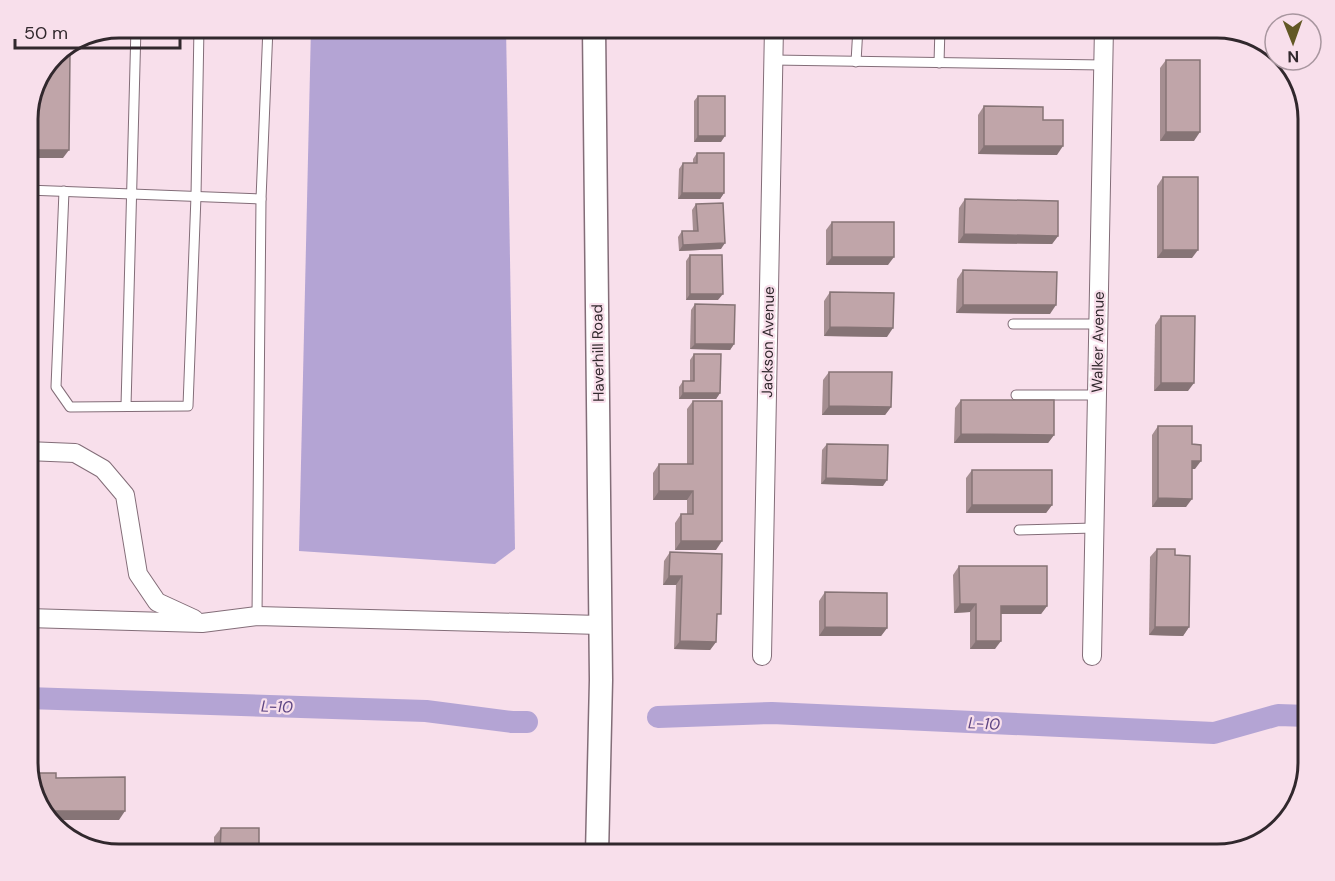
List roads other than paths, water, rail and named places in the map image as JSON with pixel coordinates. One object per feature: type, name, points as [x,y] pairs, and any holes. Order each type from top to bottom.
[{"type":"street","name":"Haverhill Road","points":[[594,38],[601,680],[597,844]]},
{"type":"street","name":"Jackson Avenue","points":[[762,656],[774,38]]},
{"type":"street","name":"Walker Avenue","points":[[1092,656],[1104,38]]},
{"type":"street","points":[[38,451],[75,453],[103,469],[125,495],[138,573],[144,583],[157,602],[202,623]]},
{"type":"street","points":[[38,618],[202,623],[257,616],[600,625]]},
{"type":"lane","points":[[126,406],[136,38]]},
{"type":"lane","points":[[64,191],[56,387],[70,406],[188,406],[196,196],[199,38]]},
{"type":"lane","points":[[257,616],[261,199],[268,38]]},
{"type":"lane","points":[[856,62],[857,38]]},
{"type":"lane","points":[[939,63],[940,38]]},
{"type":"lane","points":[[773,60],[1104,65]]},
{"type":"lane","points":[[38,190],[261,199]]},
{"type":"lane","points":[[1013,324],[1099,324]]},
{"type":"lane","points":[[1016,395],[1097,396]]},
{"type":"lane","points":[[1019,530],[1094,528]]},
{"type":"waterway","name":"L-10","points":[[38,698],[426,711],[527,722]]},
{"type":"waterway","name":"L-10","points":[[658,717],[772,713],[1214,733],[1278,715],[1298,716]]}]
